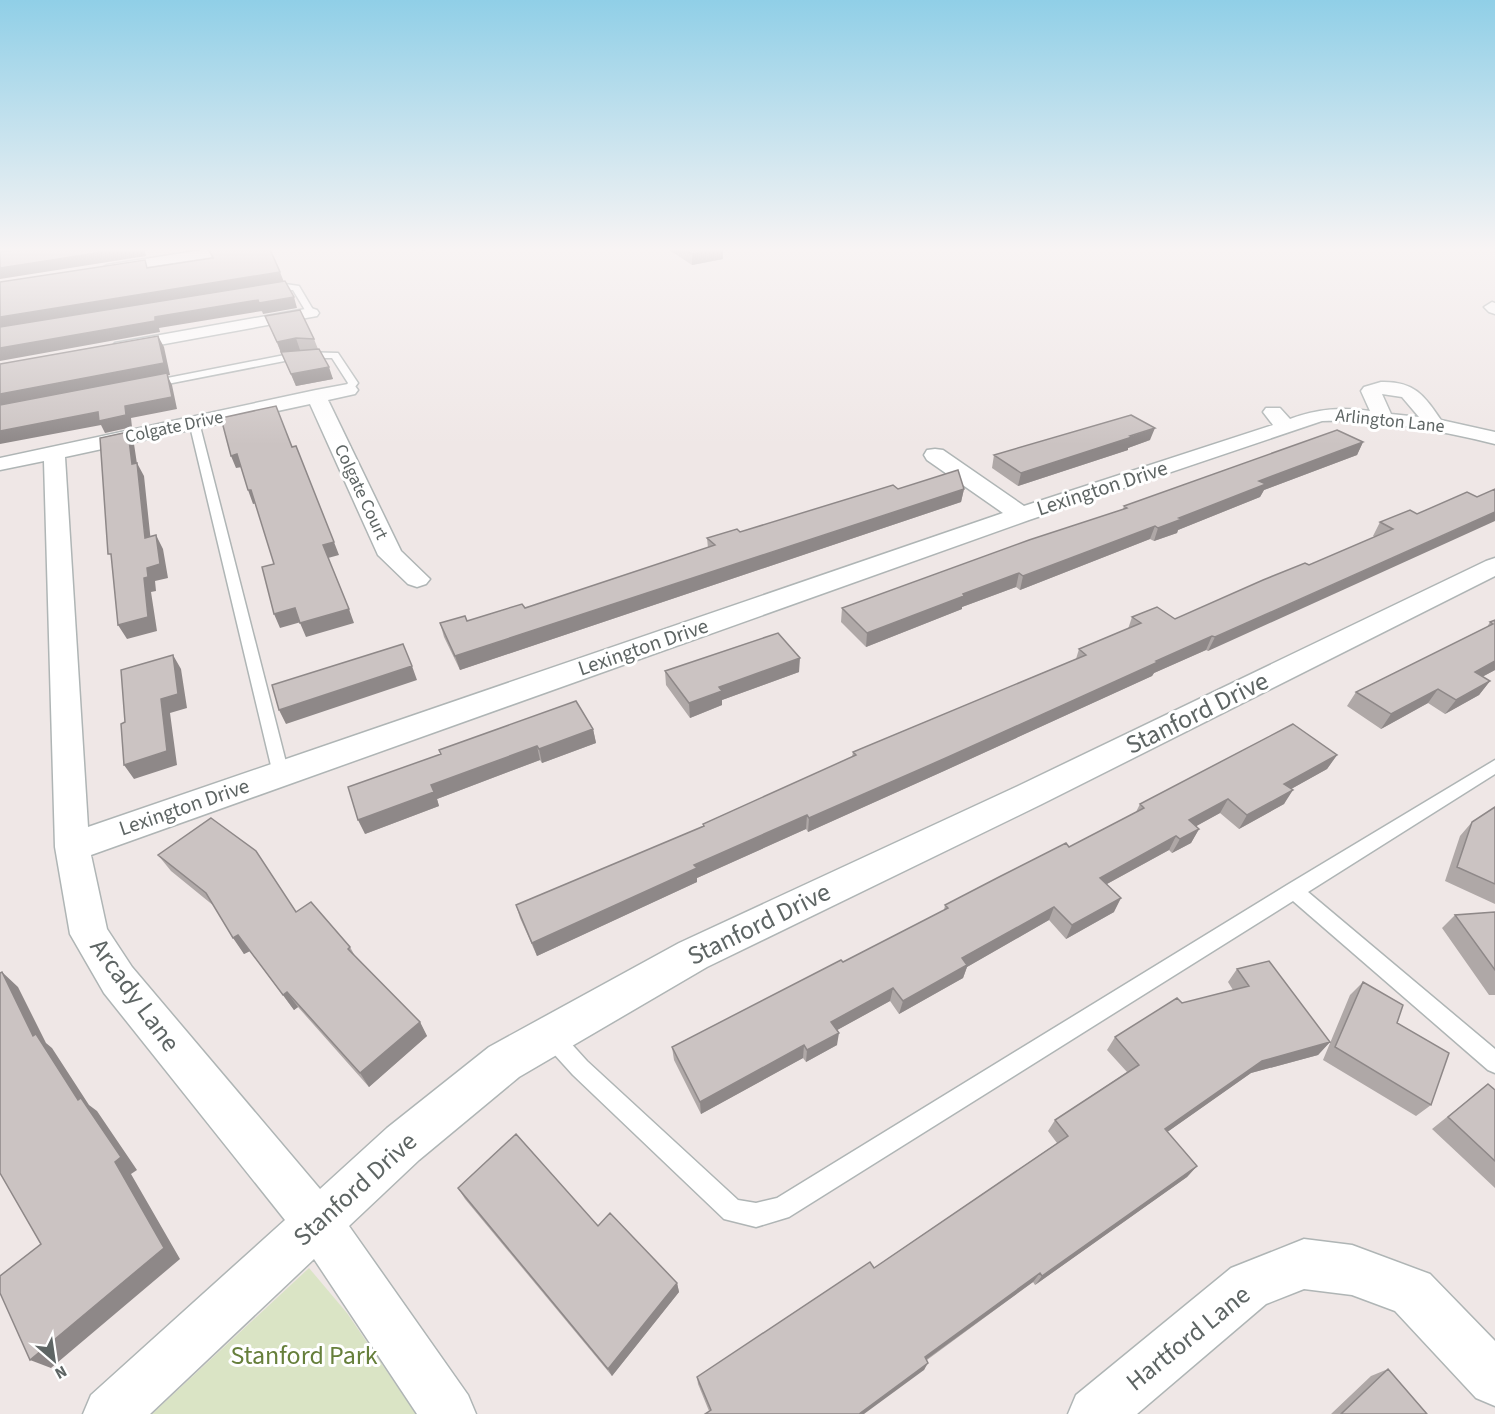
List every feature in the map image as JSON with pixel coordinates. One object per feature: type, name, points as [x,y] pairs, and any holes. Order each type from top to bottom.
[{"type":"street","points":[[104,350],[311,313]]},
{"type":"street","points":[[1383,418],[1371,392],[1375,389],[1393,389],[1413,396],[1433,424]]},
{"type":"street","name":"Colgate Drive","points":[[0,464],[348,390]]},
{"type":"street","name":"Colgate Court","points":[[316,396],[390,555],[417,579]]},
{"type":"street","name":"Arlington Lane","points":[[1215,450],[1279,419],[1334,414],[1433,424],[1495,438]]},
{"type":"street","name":"Lexington Drive","points":[[72,847],[1021,515],[1215,450]]},
{"type":"street","name":"Arcady Lane","points":[[54,452],[72,847],[89,934],[118,980],[318,1223],[449,1414]]},
{"type":"street","points":[[935,455],[1021,515]]},
{"type":"street","name":"Stanford Drive","points":[[110,1414],[403,1144],[504,1062],[693,955],[1030,795],[1495,566]]},
{"type":"street","name":"Hartford Lane","points":[[1095,1414],[1250,1286],[1304,1264],[1352,1270],[1412,1292],[1495,1379]]},
{"type":"lane","points":[[137,387],[320,353],[335,355],[353,383],[348,390]]},
{"type":"lane","points":[[194,422],[281,774]]},
{"type":"lane","points":[[550,1036],[580,1068],[732,1211],[756,1215],[781,1209],[1495,766]]},
{"type":"lane","points":[[1293,890],[1495,1063]]},
{"type":"green space","name":"Stanford Park","points":[[309,1268],[347,1313],[416,1414],[152,1414]]},
{"type":"building","points":[[0,313],[25,313],[0,317]]},
{"type":"building","points":[[87,313],[179,313],[155,317],[155,321],[0,348],[0,327]]},
{"type":"building","points":[[301,313],[314,339],[296,338],[277,342],[265,316]]},
{"type":"building","points":[[158,336],[164,363],[0,394],[0,364]]},
{"type":"building","points":[[319,349],[329,367],[291,374],[281,352]]},
{"type":"building","points":[[167,373],[172,397],[125,406],[126,415],[99,421],[98,412],[0,431],[0,405]]},
{"type":"building","points":[[276,406],[292,447],[296,446],[334,542],[323,545],[349,609],[300,623],[295,608],[274,614],[262,567],[274,564],[251,490],[248,490],[237,454],[231,456],[221,418]]},
{"type":"building","points":[[1131,415],[1155,428],[1021,473],[994,455]]},
{"type":"building","points":[[1337,430],[1363,442],[1259,481],[1266,484],[1179,518],[1182,519],[1158,528],[1155,526],[1023,576],[1019,573],[867,633],[842,608],[1029,540],[1127,508],[1124,506]]},
{"type":"building","points":[[128,432],[132,464],[137,463],[145,538],[156,535],[160,564],[147,568],[148,577],[144,578],[148,617],[118,625],[111,554],[108,554],[100,438]]},
{"type":"building","points":[[958,470],[964,489],[455,656],[440,623],[465,616],[467,621],[522,604],[525,608],[715,545],[707,538],[737,529],[740,532],[893,485],[898,489]]},
{"type":"building","points":[[1495,489],[1495,512],[1156,661],[1158,662],[948,757],[694,865],[697,868],[532,943],[516,905],[704,826],[703,824],[856,755],[853,752],[1086,655],[1079,649],[1141,623],[1132,617],[1157,607],[1175,619],[1263,580],[1305,563],[1309,565],[1393,529],[1380,522],[1410,510],[1417,514],[1467,492],[1477,497]]},
{"type":"building","points":[[1495,620],[1495,661],[1475,672],[1490,681],[1456,700],[1438,689],[1391,714],[1356,692],[1493,624],[1490,622]]},
{"type":"building","points":[[778,633],[800,658],[719,687],[722,691],[689,703],[665,671]]},
{"type":"building","points":[[403,644],[412,666],[279,710],[272,685]]},
{"type":"building","points":[[173,655],[178,694],[161,699],[167,751],[124,765],[121,724],[125,722],[121,670]]},
{"type":"building","points":[[576,701],[593,729],[539,749],[537,746],[431,785],[434,792],[358,820],[348,787],[441,754],[439,750]]},
{"type":"building","points":[[1293,724],[1337,755],[1284,784],[1293,790],[1247,815],[1228,799],[1189,820],[1199,829],[1180,839],[1176,836],[1100,878],[1121,898],[1072,925],[1054,907],[962,958],[967,965],[903,1001],[893,988],[831,1022],[839,1033],[807,1050],[804,1045],[700,1102],[672,1047],[948,908],[945,905],[1066,843],[1069,847],[1144,808],[1140,804]]},
{"type":"building","points":[[1495,807],[1495,884],[1457,867],[1472,822]]},
{"type":"building","points":[[211,818],[256,851],[296,912],[311,902],[350,947],[348,949],[420,1022],[360,1073],[287,992],[283,995],[238,935],[233,938],[206,893],[158,855]]},
{"type":"building","points":[[1495,912],[1495,970],[1455,915]]},
{"type":"building","points":[[1269,961],[1330,1042],[1262,1061],[1165,1129],[1197,1166],[1042,1276],[1040,1273],[925,1357],[928,1363],[859,1414],[705,1414],[711,1410],[697,1377],[870,1262],[874,1268],[1068,1136],[1055,1120],[1139,1065],[1115,1037],[1177,998],[1182,1003],[1249,986],[1237,969]]},
{"type":"building","points":[[2,972],[33,1036],[36,1034],[78,1100],[81,1098],[121,1157],[115,1162],[164,1248],[30,1360],[0,1293],[0,1276],[41,1244],[0,1173],[0,973]]},
{"type":"building","points":[[1363,982],[1403,1005],[1397,1023],[1449,1053],[1431,1105],[1335,1047]]},
{"type":"building","points":[[1488,1084],[1495,1090],[1495,1161],[1448,1117]]},
{"type":"building","points":[[516,1134],[598,1226],[610,1213],[677,1283],[608,1369],[458,1188]]},
{"type":"building","points":[[1388,1369],[1427,1414],[1341,1414]]}]
